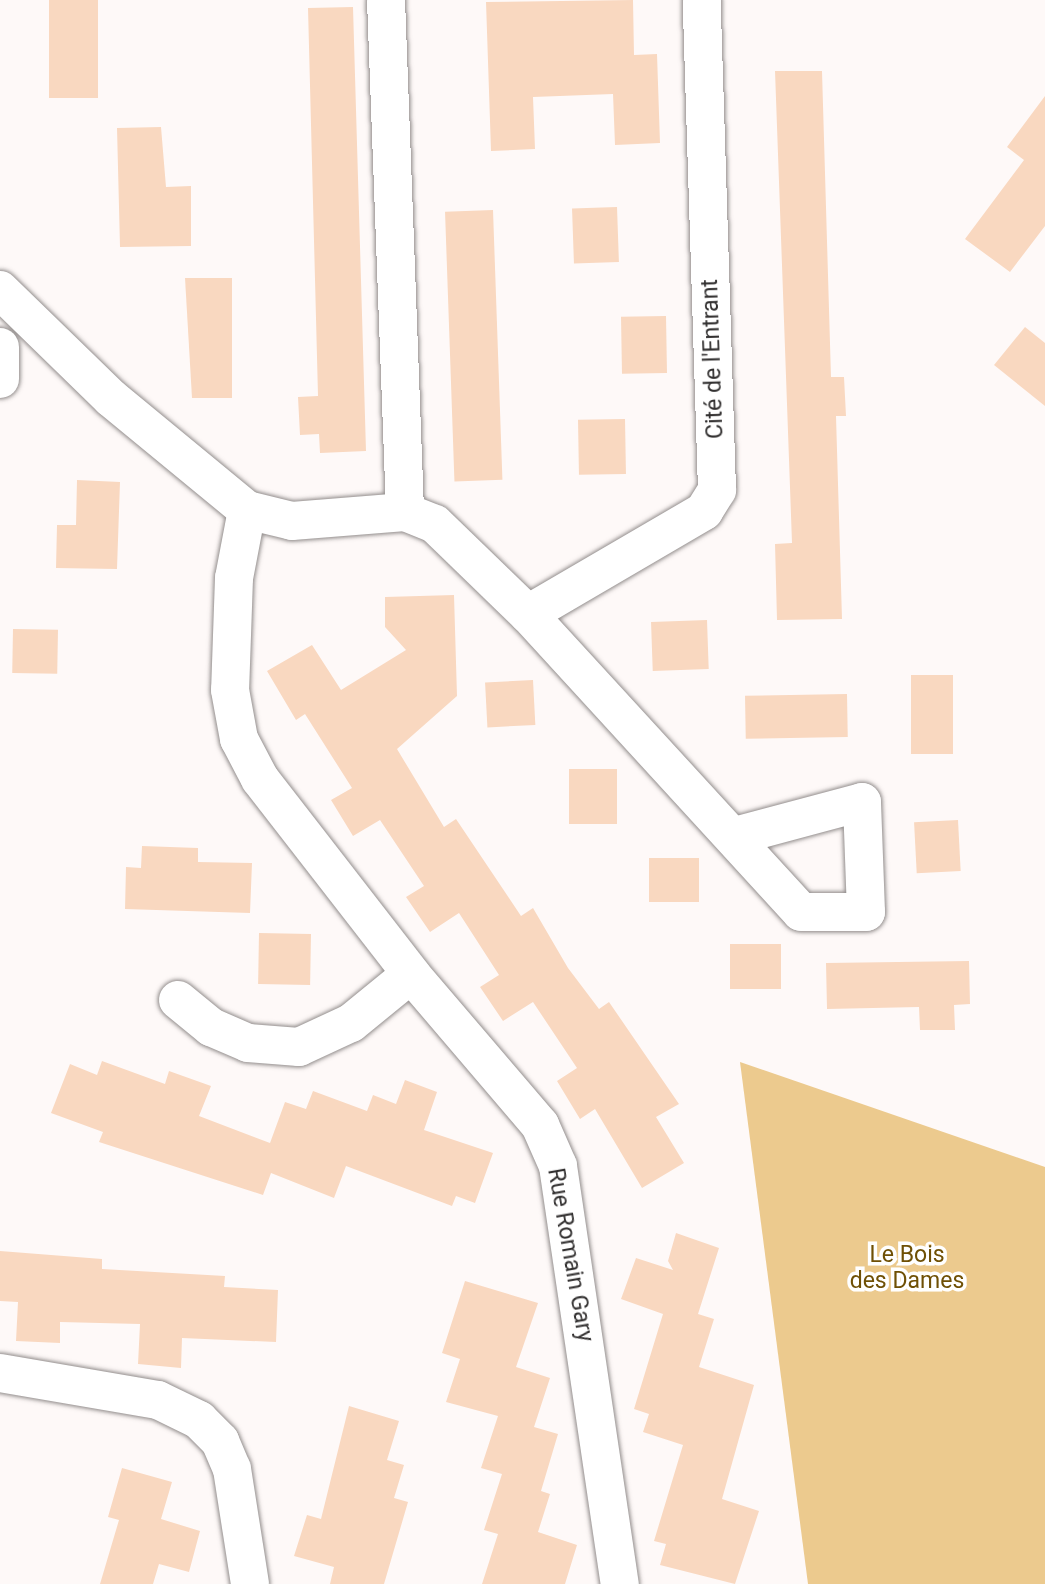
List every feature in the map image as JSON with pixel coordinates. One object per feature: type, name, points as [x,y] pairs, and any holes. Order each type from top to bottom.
[{"type":"street","points":[[386,0],[405,512]]},
{"type":"street","name":"Cité de l'Entrant","points":[[528,614],[704,511],[717,490],[702,0]]},
{"type":"street","points":[[0,290],[111,398],[247,510],[292,521],[405,512],[435,524],[528,614],[735,836]]},
{"type":"street","points":[[0,347],[0,379]]},
{"type":"street","name":"Rue Romain Gary","points":[[247,510],[232,620],[230,690],[239,739],[260,779],[411,974],[540,1125],[558,1166],[620,1584]]},
{"type":"street","points":[[178,1000],[211,1027],[248,1043],[299,1047],[351,1023],[411,974]]},
{"type":"street","points":[[0,1373],[158,1400],[200,1420],[220,1441],[232,1469],[250,1584]]},
{"type":"green space","name":"Le Bois des Dames","points":[[740,1062],[1045,1167],[1045,1584],[808,1584]]},
{"type":"building","points":[[49,0],[98,0],[98,98],[49,98]]},
{"type":"building","points":[[633,0],[634,55],[657,54],[660,143],[615,145],[613,94],[533,97],[535,149],[491,151],[486,2]]},
{"type":"building","points":[[353,7],[366,451],[320,453],[319,434],[300,435],[298,397],[318,396],[308,8]]},
{"type":"building","points":[[775,71],[822,71],[831,377],[844,377],[846,416],[836,416],[842,619],[777,620],[775,544],[792,543]]},
{"type":"building","points":[[1045,96],[1045,226],[1010,272],[965,239],[1024,160],[1007,147]]},
{"type":"building","points":[[161,127],[166,187],[191,186],[191,246],[120,247],[117,128]]},
{"type":"building","points":[[617,207],[619,262],[574,264],[572,209]]},
{"type":"building","points":[[493,210],[502,480],[454,482],[445,212]]},
{"type":"building","points":[[185,278],[232,278],[232,398],[192,398]]},
{"type":"building","points":[[666,316],[667,373],[622,374],[621,317]]},
{"type":"building","points":[[1025,327],[1045,343],[1045,406],[994,365]]},
{"type":"building","points":[[625,419],[626,474],[579,475],[578,420]]},
{"type":"building","points":[[77,480],[120,482],[117,569],[56,568],[57,525],[76,525]]},
{"type":"building","points":[[454,595],[457,696],[397,749],[444,827],[456,819],[521,916],[533,908],[568,968],[599,1009],[609,1002],[679,1104],[656,1117],[684,1163],[642,1188],[595,1109],[580,1119],[557,1081],[577,1068],[533,1002],[503,1021],[480,987],[499,975],[459,913],[430,932],[406,897],[424,886],[380,820],[353,836],[331,800],[352,788],[305,714],[296,720],[267,671],[312,645],[341,690],[406,650],[385,627],[385,597]]},
{"type":"building","points":[[707,620],[709,669],[653,671],[651,622]]},
{"type":"building","points":[[13,629],[58,630],[57,674],[12,673]]},
{"type":"building","points":[[911,675],[953,675],[953,754],[911,754]]},
{"type":"building","points":[[533,680],[535,725],[487,727],[485,683]]},
{"type":"building","points":[[847,694],[848,737],[746,739],[745,696]]},
{"type":"building","points":[[569,769],[617,769],[617,824],[569,824]]},
{"type":"building","points":[[958,820],[961,871],[917,873],[914,822]]},
{"type":"building","points":[[142,846],[198,848],[198,862],[252,863],[250,913],[125,909],[126,867],[141,868]]},
{"type":"building","points":[[649,858],[699,858],[699,902],[649,902]]},
{"type":"building","points":[[259,933],[311,934],[310,985],[258,984]]},
{"type":"building","points":[[730,944],[781,944],[781,989],[730,989]]},
{"type":"building","points":[[969,961],[970,1004],[954,1005],[955,1030],[920,1030],[919,1007],[827,1009],[826,963]]},
{"type":"building","points":[[102,1061],[165,1084],[169,1071],[211,1086],[199,1116],[270,1143],[285,1102],[306,1109],[313,1091],[367,1111],[373,1095],[396,1104],[405,1080],[437,1092],[424,1130],[493,1153],[475,1203],[456,1196],[452,1206],[346,1166],[334,1198],[271,1173],[263,1195],[99,1142],[103,1132],[51,1113],[70,1064],[97,1075]]},
{"type":"building","points":[[676,1233],[719,1248],[698,1314],[714,1319],[699,1367],[754,1385],[722,1499],[759,1511],[735,1584],[660,1565],[666,1544],[654,1541],[683,1445],[643,1432],[649,1414],[634,1409],[663,1314],[621,1299],[636,1258],[673,1270],[668,1261]]},
{"type":"building","points":[[0,1251],[102,1259],[102,1269],[225,1276],[224,1287],[278,1290],[276,1342],[182,1338],[181,1368],[138,1364],[140,1324],[60,1322],[60,1343],[16,1341],[18,1302],[0,1301]]},
{"type":"building","points":[[465,1281],[538,1303],[516,1367],[550,1378],[534,1427],[558,1434],[541,1491],[550,1494],[538,1532],[577,1545],[565,1584],[482,1584],[498,1534],[484,1530],[502,1474],[481,1468],[498,1416],[446,1402],[460,1359],[442,1353]]},
{"type":"building","points":[[349,1406],[399,1421],[387,1460],[404,1465],[394,1498],[408,1502],[384,1584],[330,1584],[334,1567],[294,1556],[307,1515],[321,1519]]},
{"type":"building","points":[[122,1468],[172,1482],[161,1519],[200,1531],[189,1572],[159,1564],[153,1584],[100,1584],[119,1520],[108,1517]]}]
